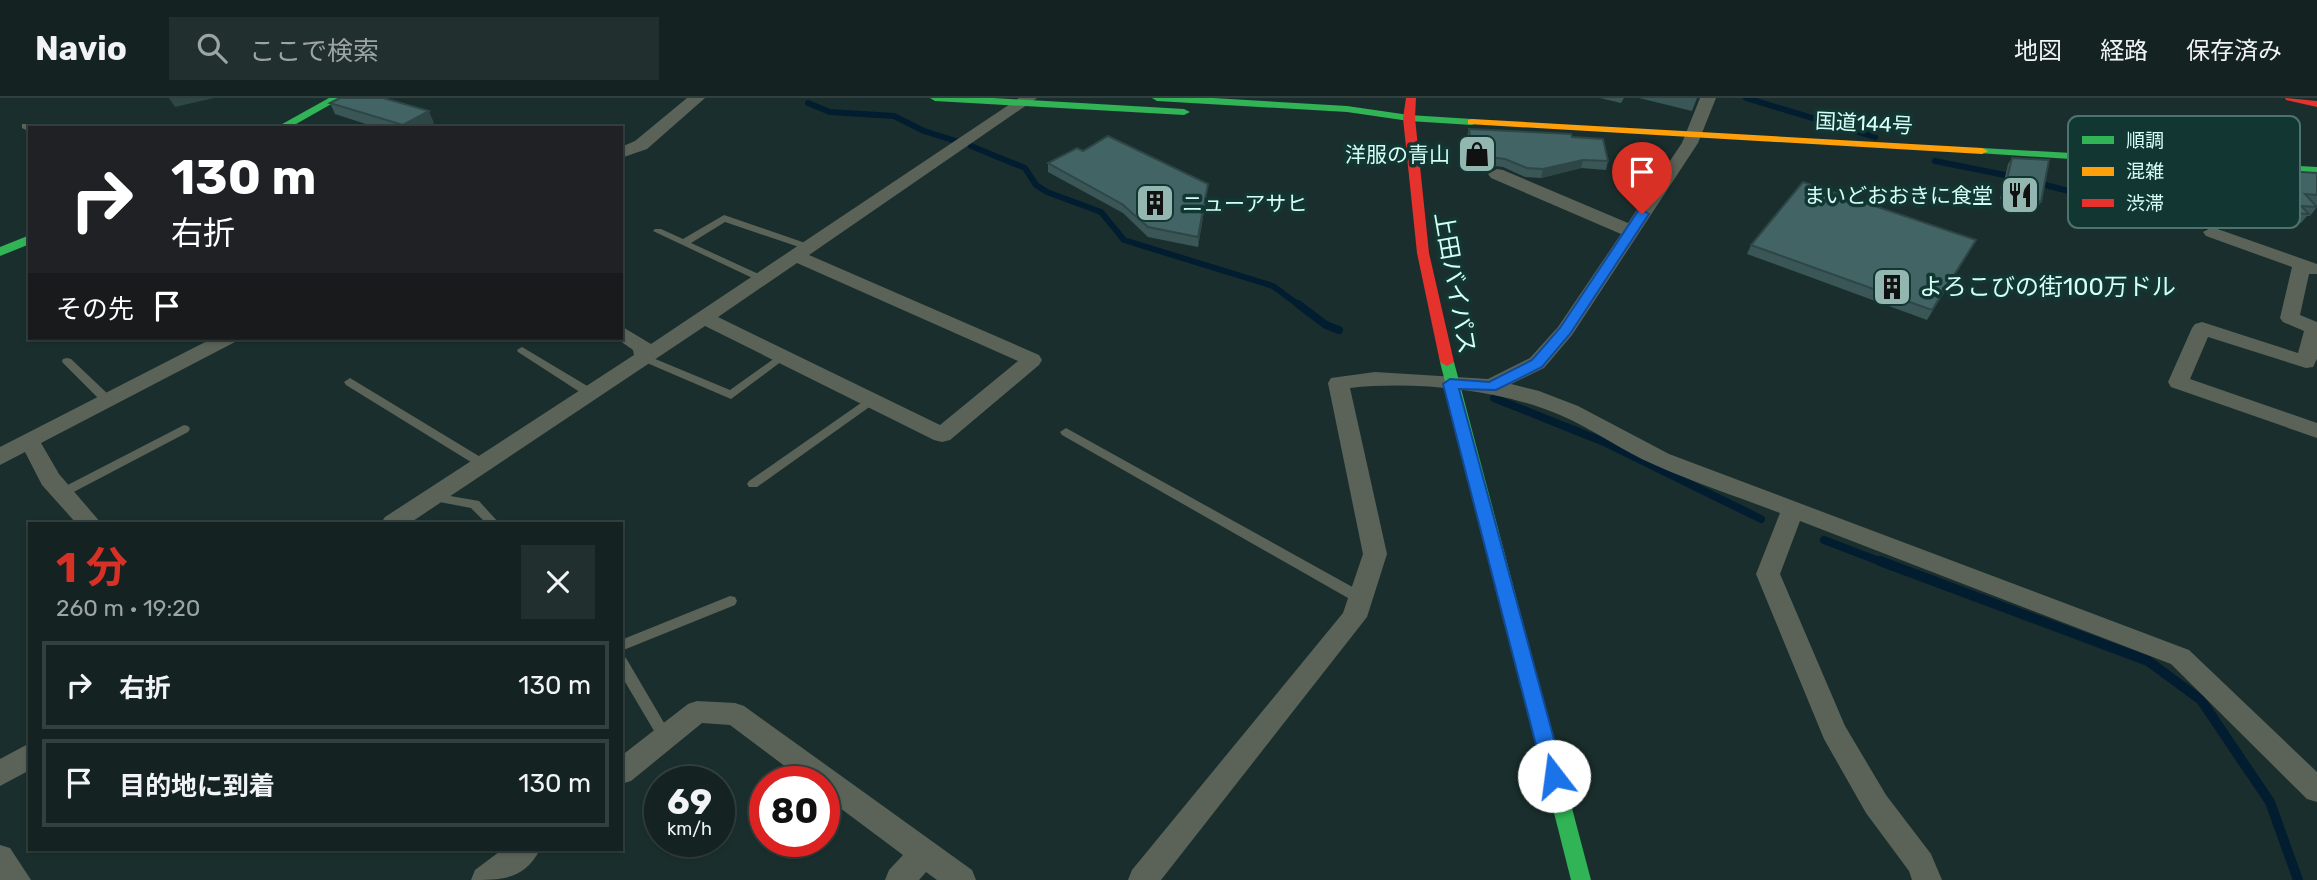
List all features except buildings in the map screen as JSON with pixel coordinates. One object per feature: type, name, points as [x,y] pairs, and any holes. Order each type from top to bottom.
[{"type":"main road","points":[[284,126],[337,98]]},
{"type":"main road","points":[[935,98],[1025,100],[1342,121],[1409,118]]},
{"type":"main road","points":[[1157,98],[1347,109],[1409,118]]},
{"type":"main road","name":"上田バイパス","points":[[1411,98],[1409,118],[1423,253],[1450,384],[1581,880]]},
{"type":"main road","points":[[2290,98],[2317,104]]},
{"type":"main road","name":"国道144号","points":[[1409,118],[2068,157]]},
{"type":"main road","points":[[0,252],[28,240]]},
{"type":"street","points":[[623,152],[641,145],[697,98]]},
{"type":"street","points":[[1491,386],[1537,363],[1565,331],[1690,144],[1708,98]]},
{"type":"street","points":[[395,522],[704,318],[1025,100]]},
{"type":"street","points":[[1497,174],[1630,231]]},
{"type":"street","points":[[2211,232],[2310,268],[2290,318],[2315,328],[2306,362],[2202,328],[2178,382],[2317,431]]},
{"type":"street","points":[[704,318],[942,435],[1032,360],[802,251]]},
{"type":"street","points":[[623,333],[643,347],[644,358]]},
{"type":"street","points":[[0,457],[106,398],[224,340]]},
{"type":"street","points":[[1143,880],[1354,617],[1375,554],[1338,383],[1375,379],[1491,386],[1532,396],[1570,411],[1661,460],[2180,657],[2317,790]]},
{"type":"street","points":[[29,440],[50,479],[88,522]]},
{"type":"street","points":[[1792,511],[1768,575],[1834,731],[1876,804],[1921,864],[1927,880]]},
{"type":"street","points":[[623,770],[697,712],[735,715],[961,880]]},
{"type":"street","points":[[0,774],[28,756]]},
{"type":"street","points":[[486,880],[522,851]]},
{"type":"street","points":[[900,880],[924,853]]},
{"type":"street","points":[[0,858],[16,880]]},
{"type":"lane","points":[[683,243],[724,218],[802,251]]},
{"type":"lane","points":[[658,231],[761,279]]},
{"type":"lane","points":[[522,350],[590,393]]},
{"type":"lane","points":[[644,358],[731,395],[782,356]]},
{"type":"lane","points":[[67,361],[106,398]]},
{"type":"lane","points":[[350,382],[483,464]]},
{"type":"lane","points":[[753,484],[871,400]]},
{"type":"lane","points":[[62,493],[184,429]]},
{"type":"lane","points":[[1066,432],[1360,598]]},
{"type":"lane","points":[[433,497],[475,504],[492,522]]},
{"type":"lane","points":[[623,645],[730,601]]},
{"type":"lane","points":[[623,665],[665,737]]},
{"type":"waterway","points":[[1746,98],[1875,137]]},
{"type":"waterway","points":[[808,103],[830,112],[894,116],[924,131],[959,142]]},
{"type":"waterway","points":[[971,146],[1025,168],[1036,185],[1047,192],[1101,212],[1124,240],[1273,286],[1300,306]]},
{"type":"waterway","points":[[1935,161],[2015,177]]},
{"type":"waterway","points":[[2034,182],[2068,191]]},
{"type":"waterway","points":[[2210,228],[2218,230]]},
{"type":"waterway","points":[[1298,304],[1326,325],[1339,330]]},
{"type":"waterway","points":[[1494,398],[1604,442],[1761,519]]},
{"type":"waterway","points":[[1824,540],[1884,563]]},
{"type":"waterway","points":[[1880,561],[2148,661],[2201,700],[2270,802],[2298,880]]},
{"type":"traffic: fast","points":[[284,126],[337,98]]},
{"type":"traffic: fast","points":[[935,98],[1184,112]]},
{"type":"traffic: fast","points":[[1157,98],[1347,109],[1409,118],[1472,122]]},
{"type":"traffic: fast","points":[[1982,151],[2068,156]]},
{"type":"traffic: fast","points":[[2300,170],[2317,171]]},
{"type":"traffic: fast","points":[[0,252],[28,240]]},
{"type":"traffic: fast","points":[[1447,362],[1581,880]]},
{"type":"traffic: slow","points":[[1472,122],[1982,151]]},
{"type":"traffic: jam","points":[[1411,98],[1409,118],[1423,253],[1447,362]]},
{"type":"traffic: jam","points":[[2290,98],[2317,104]]},
{"type":"place","name":"洋服の青山","points":[[1477,154]]},
{"type":"place","name":"まいどおおきに食堂","points":[[2020,195]]},
{"type":"place","name":"ニューアサヒ","points":[[1155,203]]},
{"type":"place","name":"よろこびの街100万ドル","points":[[1892,287]]},
{"type":"route","points":[[1554,776],[1450,384],[1491,386],[1537,363],[1565,331],[1642,214]]}]
